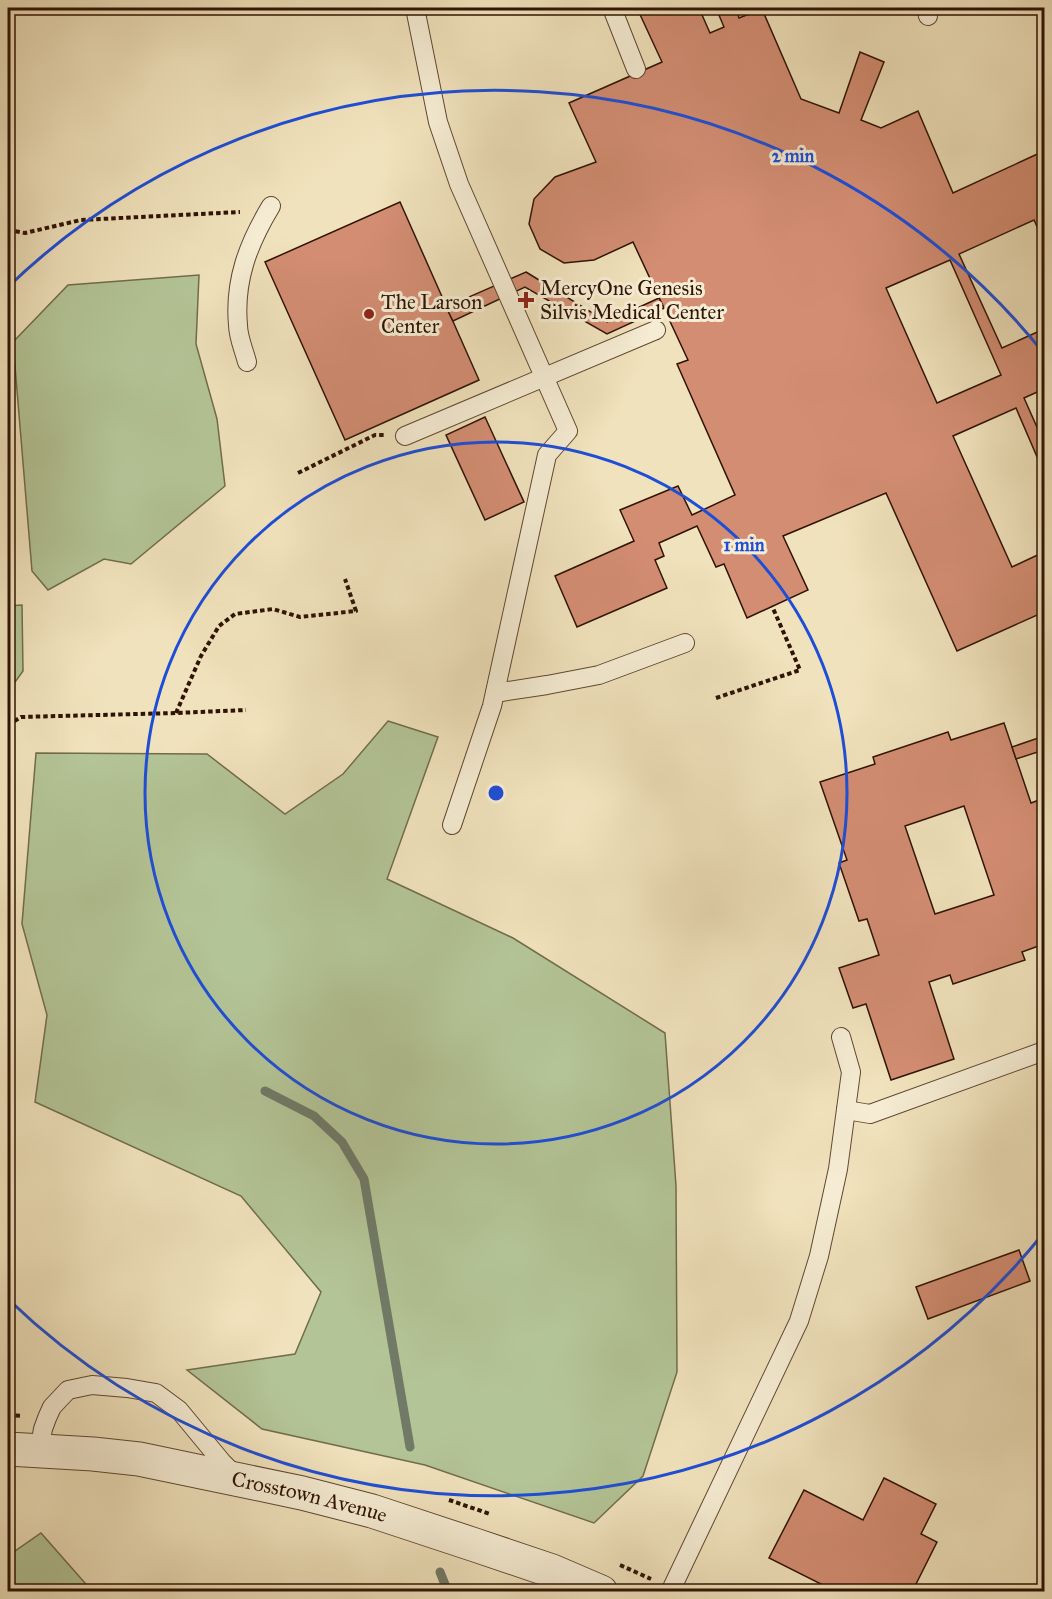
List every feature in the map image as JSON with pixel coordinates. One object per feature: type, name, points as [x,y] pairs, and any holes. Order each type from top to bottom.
[{"type":"street","name":"Crosstown Avenue","points":[[23,1450],[93,1454],[140,1460],[302,1493],[372,1511],[541,1568],[601,1592]]},
{"type":"lane","points":[[415,8],[438,122],[459,184],[568,431],[547,454],[492,706],[452,825]]},
{"type":"lane","points":[[612,8],[636,69]]},
{"type":"lane","points":[[247,362],[237,327],[238,298],[243,265],[256,231],[267,213]]},
{"type":"lane","points":[[405,436],[656,330]]},
{"type":"lane","points":[[495,693],[599,675],[685,644]]},
{"type":"lane","points":[[670,1592],[799,1321],[819,1256],[838,1169],[851,1072],[841,1037]]},
{"type":"lane","points":[[846,1110],[870,1114],[1044,1051]]},
{"type":"lane","points":[[23,1450],[43,1429],[52,1407],[68,1390],[92,1384],[137,1390],[156,1393],[179,1410],[222,1462],[241,1480]]},
{"type":"path","points":[[8,230],[25,233],[81,220],[267,213]]},
{"type":"path","points":[[298,474],[375,435]]},
{"type":"path","points":[[177,713],[201,656],[219,626],[235,614],[273,609],[300,617],[356,610],[345,579]]},
{"type":"path","points":[[716,698],[800,670],[772,606]]},
{"type":"path","points":[[8,725],[21,717],[246,710]]},
{"type":"green space","points":[[199,275],[196,344],[217,419],[225,486],[131,564],[104,559],[48,590],[32,571],[13,342],[68,285]]},
{"type":"green space","points":[[22,605],[23,671],[8,692],[8,606]]},
{"type":"green space","points":[[388,721],[438,737],[387,879],[513,938],[665,1033],[676,1186],[677,1372],[643,1476],[594,1523],[425,1465],[262,1429],[187,1370],[295,1354],[321,1292],[241,1196],[35,1102],[47,1015],[22,924],[36,753],[207,754],[285,814],[343,774]]},
{"type":"green space","points":[[41,1533],[92,1591],[8,1591],[8,1556]]},
{"type":"building","points":[[637,8],[699,8],[710,33],[724,27],[716,8],[736,8],[739,18],[762,9],[801,99],[839,113],[860,52],[884,62],[861,120],[881,128],[918,111],[953,193],[1044,151],[1044,242],[1034,220],[959,254],[1002,348],[1044,329],[1044,389],[1024,398],[1044,443],[1044,473],[1016,408],[953,436],[1012,567],[1044,552],[1044,612],[957,651],[886,493],[783,536],[808,590],[747,618],[724,564],[716,567],[697,526],[659,543],[664,556],[655,560],[667,588],[577,627],[555,576],[634,541],[620,510],[678,486],[692,515],[735,495],[677,364],[688,360],[633,242],[594,260],[564,263],[540,249],[529,224],[534,199],[555,177],[596,162],[569,103],[662,62]],"holes":[[[950,260],[1001,375],[937,403],[886,288]]]},
{"type":"building","name":"The Larson Center","points":[[400,202],[479,380],[345,440],[265,262]]},
{"type":"building","points":[[526,272],[607,322],[659,298],[664,308],[607,334],[525,287],[453,321],[446,307]]},
{"type":"building","points":[[485,417],[524,502],[485,520],[446,435]]},
{"type":"building","points":[[1004,723],[1031,803],[1039,800],[1044,816],[1044,944],[1022,952],[1025,960],[953,984],[950,975],[929,982],[954,1059],[891,1080],[866,1004],[853,1008],[839,968],[879,955],[867,919],[859,921],[839,863],[847,860],[820,782],[875,764],[873,757],[948,732],[951,740]],"holes":[[[964,806],[994,895],[935,914],[905,826]]]},
{"type":"building","points":[[1044,736],[1044,750],[1016,759],[1012,747]]},
{"type":"building","points":[[1019,1250],[1030,1281],[928,1319],[916,1287]]},
{"type":"building","points":[[884,1478],[936,1504],[921,1534],[937,1542],[912,1592],[829,1592],[831,1589],[769,1558],[804,1490],[863,1520]]},
{"type":"waterway","points":[[265,1091],[314,1116],[342,1142],[364,1179],[410,1447]]},
{"type":"waterway","points":[[440,1572],[448,1592]]},
{"type":"place","name":"MercyOne Genesis Silvis Medical Center","points":[[526,300]]},
{"type":"place","name":"The Larson Center","points":[[369,314]]}]
